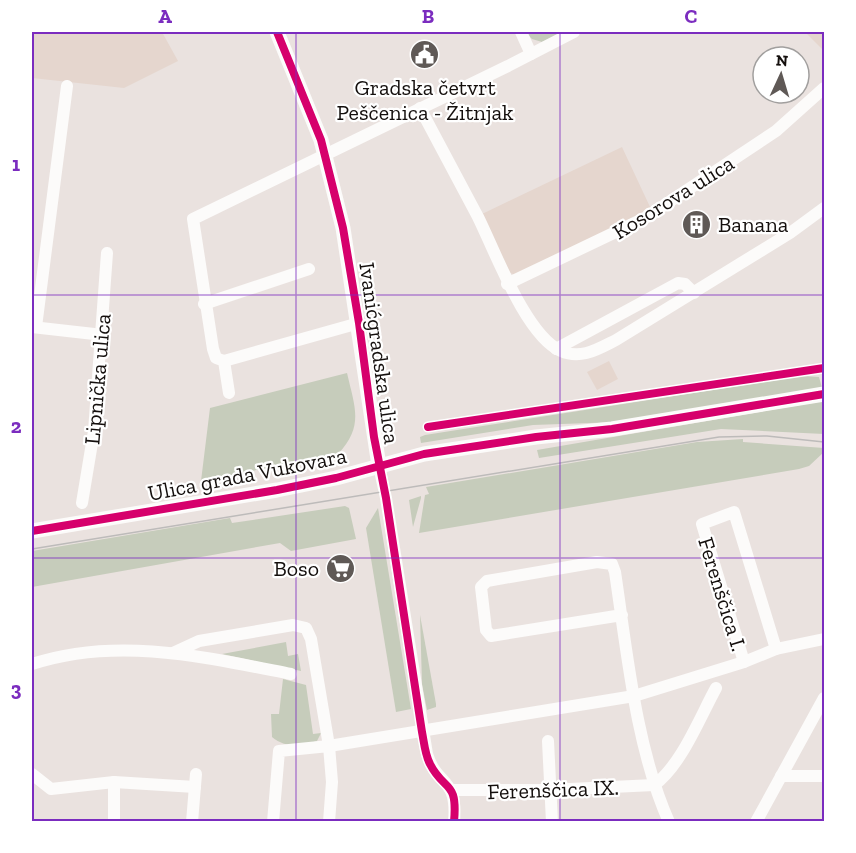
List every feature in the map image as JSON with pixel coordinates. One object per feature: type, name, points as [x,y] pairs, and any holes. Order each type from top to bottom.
[{"type":"street","name":"Ivanićgradska ulica","points":[[277,32],[296,73],[325,153],[343,228],[422,732],[429,763],[452,790]]},
{"type":"street","points":[[521,32],[531,54]]},
{"type":"street","points":[[229,393],[224,361],[216,358],[213,349],[204,304],[193,219],[574,32]]},
{"type":"street","points":[[67,86],[34,327],[103,335]]},
{"type":"street","name":"Kosorova ulica","points":[[507,284],[645,219],[776,131],[825,88]]},
{"type":"street","points":[[420,108],[479,220],[507,284],[547,343],[572,355],[589,354],[694,293],[790,233],[825,208]]},
{"type":"street","name":"Lipnička ulica","points":[[82,503],[94,431],[103,335],[107,253]]},
{"type":"street","points":[[204,304],[309,269]]},
{"type":"street","points":[[556,349],[678,284],[685,284],[694,293]]},
{"type":"street","name":"Ivanićgradska ulica","points":[[224,361],[359,323]]},
{"type":"street","name":"Ulica grada Vukovara","points":[[32,531],[277,490],[435,453],[536,436],[612,429],[825,394]]},
{"type":"street","name":"Ferenščica I.","points":[[744,662],[702,524],[734,512],[776,649]]},
{"type":"street","points":[[622,615],[492,636],[486,630],[481,587],[487,580],[606,562],[612,564],[615,572],[622,615],[634,696],[654,785],[669,822]]},
{"type":"street","points":[[173,653],[199,640],[293,625],[306,628],[311,639],[329,746],[332,782],[329,822]]},
{"type":"street","name":"Ferenščica I.","points":[[273,822],[279,751],[422,732],[634,696],[744,662],[776,649],[825,639]]},
{"type":"street","points":[[32,664],[109,649],[173,653],[291,674]]},
{"type":"street","points":[[654,785],[662,779],[676,760],[716,688]]},
{"type":"street","points":[[756,822],[825,698]]},
{"type":"street","points":[[548,741],[552,822]]},
{"type":"street","points":[[32,774],[51,789],[114,782],[195,787]]},
{"type":"street","points":[[192,822],[196,774]]},
{"type":"street","points":[[781,776],[825,776]]},
{"type":"street","points":[[114,782],[114,822]]},
{"type":"street","name":"Ferenščica IX.","points":[[452,790],[549,790],[654,785]]},
{"type":"street","points":[[452,790],[456,806],[454,822]]},
{"type":"shaded area","points":[[32,32],[162,32],[178,61],[124,88],[32,78]]},
{"type":"shaded area","points":[[805,32],[824,32],[824,51]]},
{"type":"shaded area","points":[[622,147],[651,209],[516,275],[510,273],[482,214]]},
{"type":"shaded area","points":[[609,361],[618,379],[597,390],[587,372]]},
{"type":"green space","points":[[563,32],[542,42],[532,39],[527,34]]},
{"type":"green space","points":[[347,373],[355,407],[354,425],[352,434],[338,454],[201,481],[210,408]]},
{"type":"green space","points":[[803,376],[819,377],[822,388],[619,422],[533,425],[421,443],[420,437],[425,435]]},
{"type":"green space","points":[[824,401],[824,434],[721,429],[539,458],[537,450]]},
{"type":"green space","points":[[743,439],[743,442],[824,448],[824,452],[809,466],[799,469],[419,533],[425,495],[429,494],[426,487],[697,442]]},
{"type":"green space","points":[[421,496],[421,498],[413,527],[409,500]]},
{"type":"green space","points":[[345,506],[349,508],[356,539],[291,551],[280,543],[32,587],[32,551],[230,518],[232,523]]},
{"type":"green space","points":[[378,508],[411,709],[396,712],[366,528]]},
{"type":"green space","points":[[420,615],[436,704],[436,707],[427,710],[422,684]]},
{"type":"green space","points":[[286,642],[288,656],[298,654],[301,671],[222,654]]},
{"type":"green space","points":[[283,679],[306,685],[313,734],[321,733],[317,741],[288,745],[272,737],[271,714],[279,714]]},
{"type":"tram line","points":[[32,549],[719,437],[767,436],[824,442]]},
{"type":"cycle path","points":[[277,32],[321,140],[343,228],[359,323],[374,437],[386,498],[425,748],[435,773],[452,792],[455,808],[454,822]]},
{"type":"cycle path","points":[[428,427],[824,368]]},
{"type":"cycle path","points":[[32,531],[277,490],[336,478],[424,454],[536,437],[612,429],[824,394]]},
{"type":"place","name":"Gradska četvrt Peščenica - Žitnjak","points":[[425,55]]},
{"type":"place","name":"Banana","points":[[697,224]]},
{"type":"place","name":"Boso","points":[[340,568]]}]
